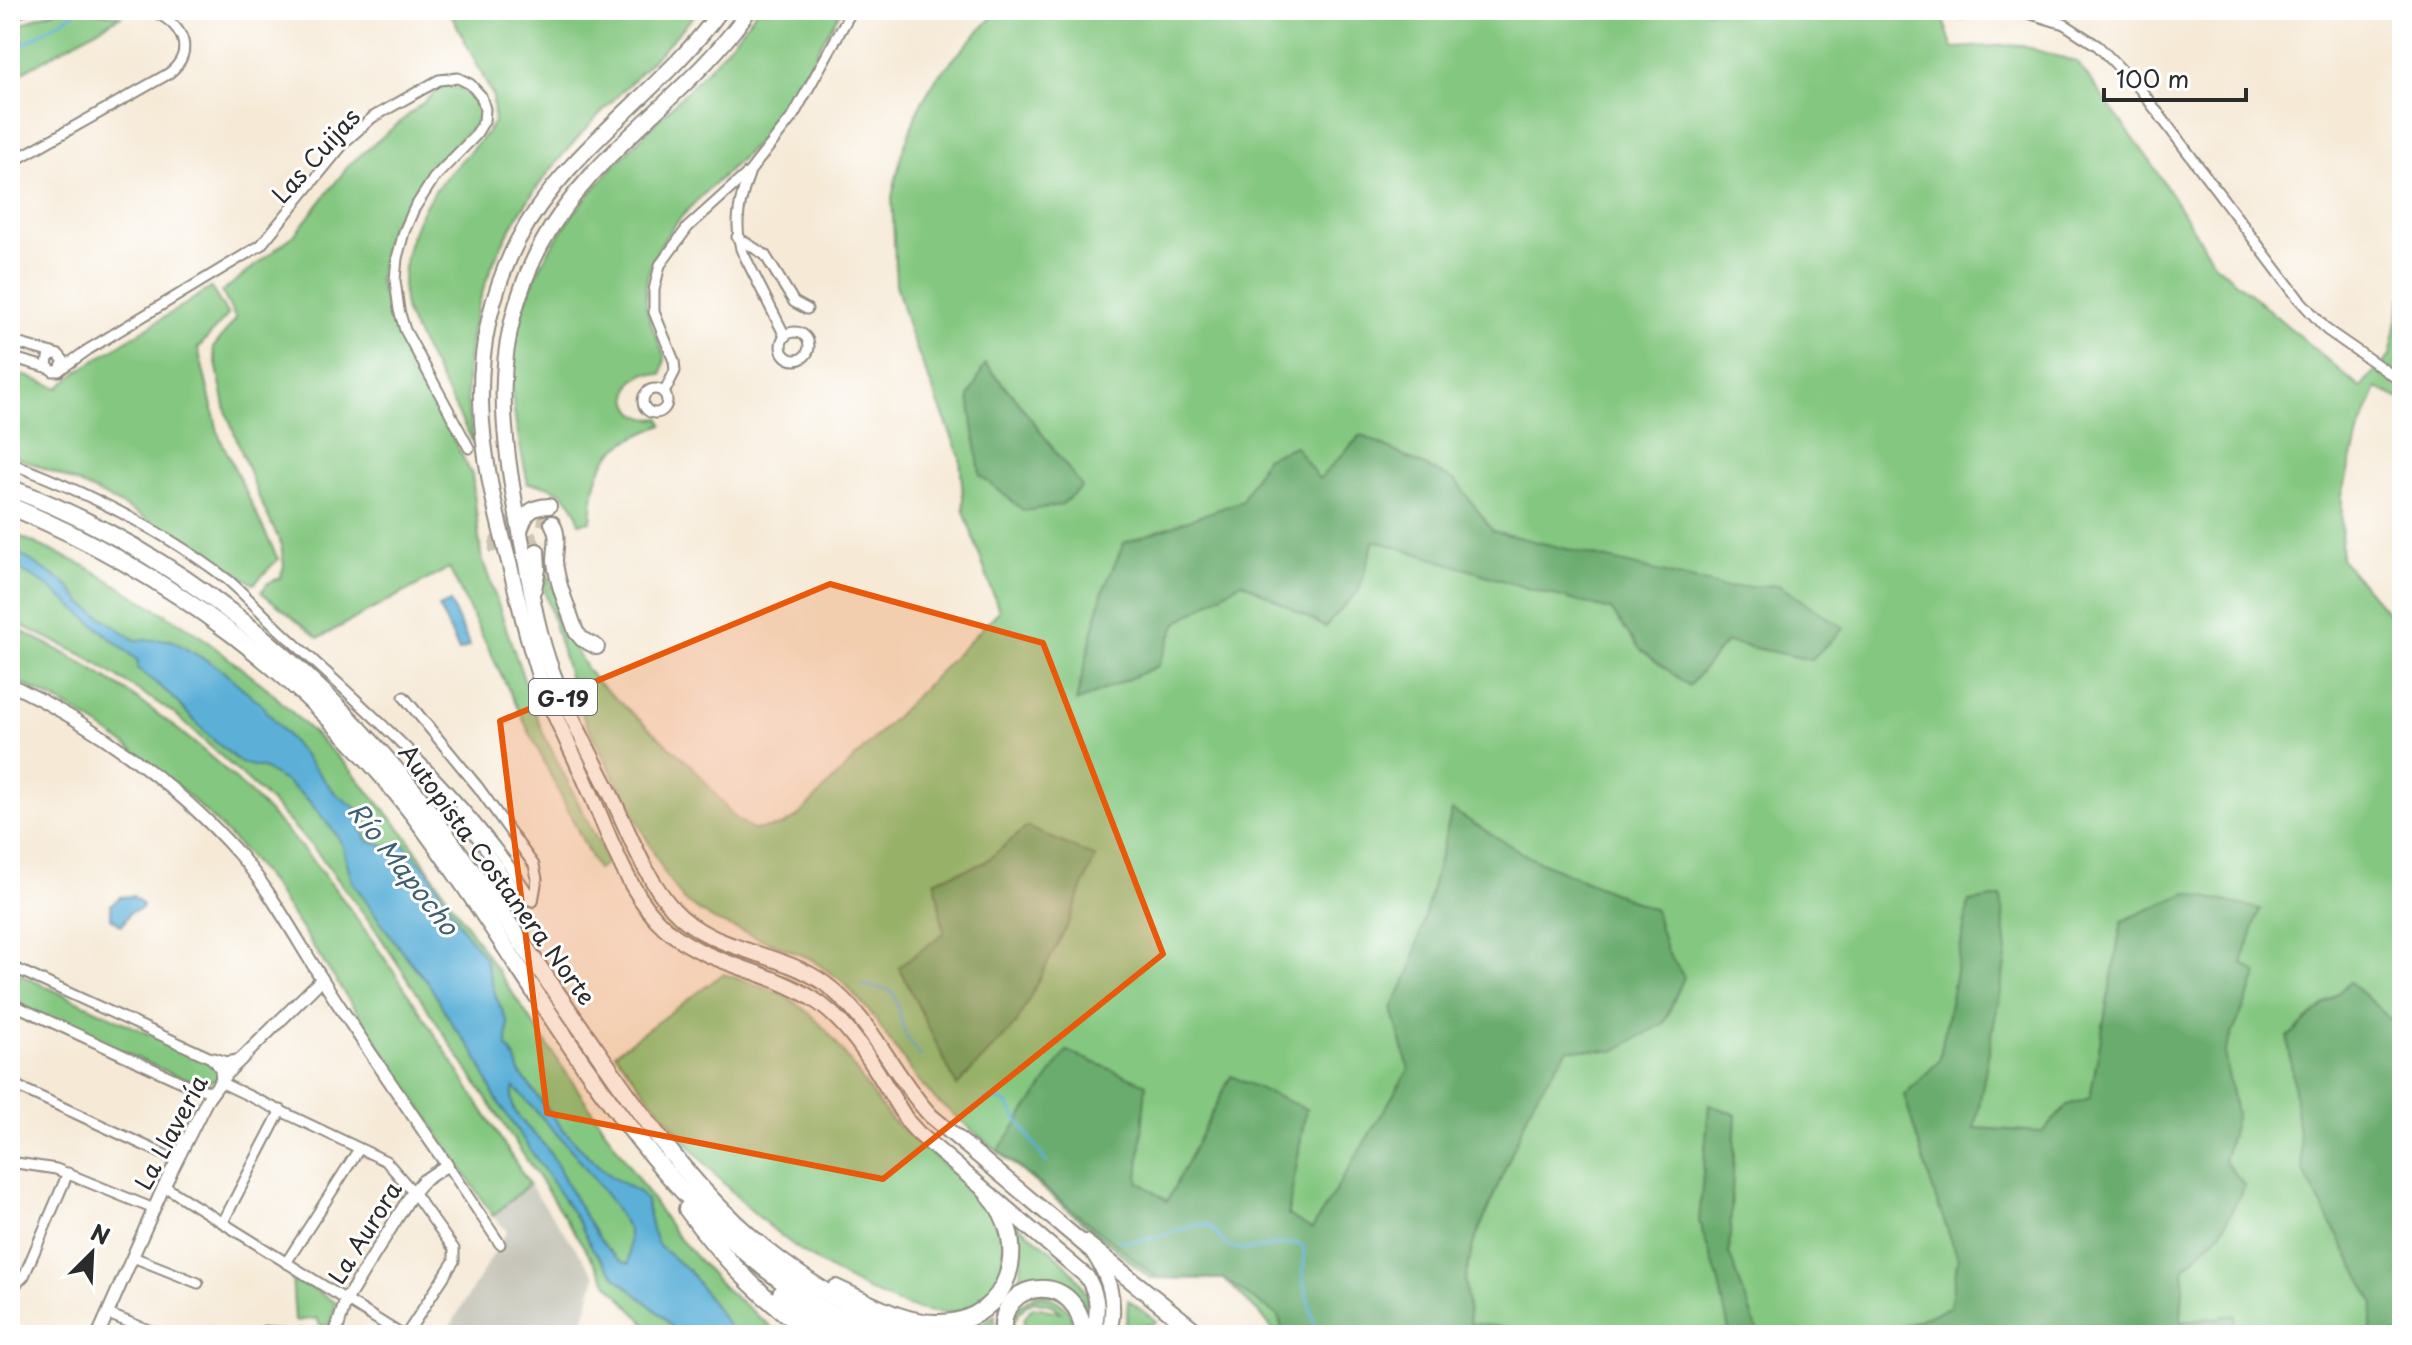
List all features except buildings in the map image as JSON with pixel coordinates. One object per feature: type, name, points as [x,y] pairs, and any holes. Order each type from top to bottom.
[{"type":"highway","name":"Autopista Costanera Norte","points":[[10,488],[102,529],[183,576],[257,632],[339,708],[434,817],[670,1153],[735,1223],[788,1266],[854,1309],[905,1335]]},
{"type":"highway","name":"Autopista Costanera Norte","points":[[10,506],[111,554],[193,603],[254,651],[329,720],[421,825],[576,1052],[655,1161],[700,1211],[745,1254],[802,1296],[872,1335]]},
{"type":"highway","points":[[655,1161],[704,1232],[738,1272],[779,1309],[815,1335]]},
{"type":"highway","points":[[788,1266],[911,1320],[932,1323],[960,1321],[989,1303],[1000,1290],[1010,1268],[1012,1251],[1009,1226],[989,1195]]},
{"type":"highway","points":[[1085,1243],[1200,1335]]},
{"type":"highway","points":[[745,1254],[787,1298],[847,1335]]},
{"type":"highway","points":[[1101,1256],[1132,1290],[1184,1335]]},
{"type":"highway","points":[[1003,1335],[1005,1315],[1013,1301],[1027,1291],[1043,1289],[1060,1293],[1074,1304],[1081,1316],[1083,1335]]},
{"type":"highway","points":[[854,1309],[928,1335]]},
{"type":"highway","points":[[1135,1335],[1162,1335]]},
{"type":"main road","name":"G-19","points":[[721,10],[690,48],[550,190],[518,241],[502,277],[491,316],[482,358],[480,419],[484,459],[526,601],[547,695],[627,874],[648,910],[663,927],[696,950],[789,986],[834,1015],[855,1039],[908,1122],[932,1148],[1068,1257],[1087,1277],[1095,1292],[1097,1316],[1092,1335]]},
{"type":"main road","name":"G-19","points":[[749,10],[710,57],[584,183],[539,249],[518,302],[505,357],[502,409],[520,532],[526,601],[564,698],[652,879],[671,908],[688,924],[710,937],[805,971],[834,991],[859,1015],[896,1072],[931,1116],[1085,1243],[1110,1286],[1113,1315],[1108,1335]]},
{"type":"main road","points":[[513,491],[549,506],[528,511],[520,532]]},
{"type":"main road","points":[[552,523],[557,535],[555,561],[576,632],[597,647]]},
{"type":"main road","points":[[526,601],[538,569],[537,551]]},
{"type":"main road","points":[[496,552],[526,601]]},
{"type":"street","points":[[10,17],[24,10]]},
{"type":"street","points":[[10,163],[173,70],[183,52],[180,33],[167,19],[150,10]]},
{"type":"street","points":[[664,393],[675,371],[674,361],[654,312],[654,290],[660,265],[688,227],[750,171],[793,116],[852,10]]},
{"type":"street","points":[[1960,15],[2007,11],[2028,13],[2064,24],[2098,46],[2140,89],[2307,309],[2327,330],[2402,382]]},
{"type":"street","name":"Las Cuijas","points":[[61,369],[261,245],[346,141],[373,117],[439,80],[458,78],[478,91],[484,102],[484,121],[479,132],[442,168],[420,198],[399,246],[395,280],[405,330],[469,448]]},
{"type":"street","points":[[750,171],[739,208],[737,237],[785,336]]},
{"type":"street","points":[[737,237],[765,255],[794,302],[807,309]]},
{"type":"street","points":[[10,341],[55,355],[64,361],[61,369],[53,371],[10,357]]},
{"type":"street","name":"Las Cuijas","points":[[55,355],[89,349]]},
{"type":"street","points":[[49,368],[47,361],[55,355]]},
{"type":"street","points":[[10,463],[126,516],[215,570],[241,590],[423,766],[521,898],[533,901],[537,879],[534,865],[478,787],[404,697]]},
{"type":"street","points":[[10,684],[103,738],[161,781],[203,818],[250,867],[500,1244]]},
{"type":"street","points":[[10,966],[213,1059],[227,1063],[241,1060]]},
{"type":"street","name":"La Llavería","points":[[98,1335],[176,1160],[218,1085],[322,979]]},
{"type":"street","points":[[10,1003],[188,1085],[218,1085],[281,1110],[391,1165],[454,1249],[454,1261],[404,1335],[164,1186]]},
{"type":"street","points":[[213,1059],[220,1069],[218,1085]]},
{"type":"street","points":[[10,1083],[176,1160]]},
{"type":"street","points":[[223,1222],[281,1110]]},
{"type":"street","points":[[286,1263],[359,1149]]},
{"type":"street","points":[[10,1162],[43,1165],[68,1173],[154,1209]]},
{"type":"street","name":"La Aurora","points":[[335,1335],[346,1300],[413,1192],[447,1165]]},
{"type":"street","points":[[10,1290],[24,1276],[68,1173]]},
{"type":"street","points":[[133,1257],[198,1283]]},
{"type":"street","points":[[108,1314],[161,1335]]},
{"type":"street","points":[[257,1335],[264,1331],[335,1335]]},
{"type":"highlighted area","points":[[830,584],[1043,643],[1163,954],[883,1179],[547,1113],[500,721]]},
{"type":"shaded area","points":[[529,1184],[596,1276],[579,1335],[445,1335],[507,1231],[493,1216]]},
{"type":"green space","points":[[58,10],[84,10],[121,16],[10,79],[10,30]]},
{"type":"green space","points":[[449,10],[699,10],[560,159],[529,198],[504,241],[484,288],[471,340],[467,394],[473,442],[407,316],[403,281],[409,246],[422,212],[441,183],[494,122],[493,96]]},
{"type":"green space","points":[[757,10],[842,10],[775,121],[688,210],[656,252],[648,276],[646,300],[651,323],[665,358],[662,375],[646,373],[633,381],[628,397],[637,414],[651,419],[660,418],[663,425],[628,441],[607,458],[596,483],[591,521],[579,523],[573,506],[562,493],[546,486],[528,484],[512,390],[519,320],[539,268],[568,221],[604,177],[723,52]]},
{"type":"green space","points":[[990,10],[1948,10],[1942,17],[1953,48],[2019,45],[2077,62],[2153,165],[2214,263],[2360,388],[2390,356],[2402,296],[2402,400],[2377,388],[2359,431],[2342,495],[2341,559],[2391,617],[2402,621],[2402,1335],[1276,1335],[1264,1318],[1224,1279],[1150,1278],[936,1100],[917,1079],[869,1011],[842,981],[809,958],[714,920],[684,901],[665,874],[585,721],[543,584],[548,575],[573,644],[596,681],[694,768],[733,816],[753,830],[781,826],[796,818],[999,611],[964,511],[960,457],[910,333],[896,284],[892,197],[902,153],[919,107],[937,77],[992,17]]},
{"type":"green space","points":[[443,86],[468,93],[480,115],[472,128],[430,166],[388,231],[379,281],[388,312],[472,475],[481,555],[544,735],[608,862],[597,870],[449,568],[319,638],[261,592],[268,583],[280,578],[284,566],[281,544],[258,495],[226,411],[213,348],[236,319],[222,292],[295,234],[350,164]]},
{"type":"green space","points":[[211,288],[228,315],[198,348],[219,436],[278,559],[254,584],[105,497],[10,455],[10,370],[58,388],[80,370]]},
{"type":"green space","points":[[985,364],[1016,399],[1082,487],[1061,505],[1024,511],[980,475],[969,397]]},
{"type":"green space","points":[[1361,435],[1456,481],[1493,531],[1727,588],[1778,585],[1844,628],[1811,660],[1726,642],[1689,686],[1640,649],[1611,610],[1530,589],[1374,540],[1359,590],[1325,627],[1242,582],[1177,623],[1158,666],[1076,702],[1102,593],[1124,543],[1242,501],[1265,458],[1295,446],[1319,479]]},
{"type":"green space","points":[[10,532],[85,566],[195,632],[267,688],[349,768],[405,834],[676,1235],[724,1288],[781,1335],[656,1335],[609,1285],[373,926],[316,851],[270,801],[175,714],[83,655],[10,620]]},
{"type":"green space","points":[[10,626],[106,678],[196,744],[278,821],[314,863],[395,973],[529,1184],[493,1216],[270,882],[202,809],[153,766],[71,709],[10,678]]},
{"type":"green space","points":[[1452,810],[1531,858],[1655,910],[1666,949],[1684,977],[1664,1023],[1614,1051],[1568,1049],[1534,1099],[1473,1245],[1465,1281],[1470,1323],[1519,1329],[1516,1335],[1284,1335],[1278,1316],[1224,1279],[1158,1278],[998,1151],[1067,1051],[1146,1084],[1138,1181],[1167,1201],[1231,1076],[1306,1109],[1288,1215],[1312,1229],[1409,1069],[1392,1009],[1411,969]]},
{"type":"green space","points":[[1027,827],[1095,857],[1068,924],[1016,1024],[957,1086],[899,967],[944,933],[935,880],[984,863]]},
{"type":"green space","points":[[2187,893],[2260,909],[2242,963],[2258,974],[2224,1053],[2236,1114],[2224,1161],[2245,1185],[2221,1232],[2184,1268],[2181,1322],[2235,1315],[2233,1335],[1830,1335],[1904,1326],[1950,1307],[1958,1258],[1935,1197],[1904,1095],[1939,1061],[1969,902],[2001,897],[2007,953],[1975,1128],[2043,1132],[2067,1105],[2090,1098],[2122,921]]},
{"type":"green space","points":[[10,970],[216,1065],[220,1073],[215,1080],[204,1083],[174,1075],[10,1001]]},
{"type":"green space","points":[[723,974],[771,990],[803,1008],[832,1037],[892,1120],[969,1184],[994,1211],[1003,1233],[1004,1271],[995,1287],[979,1304],[959,1312],[935,1312],[910,1307],[861,1287],[790,1243],[709,1168],[615,1053]]},
{"type":"green space","points":[[2350,982],[2402,1030],[2402,1335],[2370,1335],[2374,1303],[2303,1171],[2288,1037]]},
{"type":"green space","points":[[1709,1104],[1736,1115],[1729,1253],[1759,1335],[1730,1335],[1718,1279],[1699,1222]]},
{"type":"green space","points":[[1016,1223],[1055,1254],[1077,1278],[1089,1307],[1088,1324],[1077,1298],[1015,1291],[1022,1257]]},
{"type":"green space","points":[[292,1275],[336,1303],[330,1325],[320,1326],[317,1318],[295,1321]]},
{"type":"green space","points":[[1034,1296],[1058,1301],[1069,1311],[1070,1335],[1025,1335],[1025,1319],[1034,1307],[1060,1312],[1053,1305],[1033,1301],[1018,1315],[1012,1335],[1009,1335],[1016,1311]]},
{"type":"green space","points":[[1128,1300],[1156,1323],[1134,1327],[1122,1335]]},
{"type":"green space","points":[[995,1315],[994,1335],[971,1335],[970,1332]]},
{"type":"water","name":"Río Mapocho","points":[[10,547],[69,586],[82,603],[135,640],[171,640],[218,667],[259,702],[336,794],[358,809],[361,828],[368,841],[386,846],[403,843],[428,871],[464,931],[485,958],[496,997],[508,1023],[507,1046],[520,1073],[562,1128],[590,1158],[610,1176],[640,1193],[646,1201],[659,1246],[690,1272],[735,1335],[679,1335],[660,1314],[617,1278],[592,1248],[580,1224],[495,1097],[473,1050],[454,1027],[429,984],[352,881],[342,844],[309,801],[263,768],[241,763],[210,737],[168,693],[137,668],[138,661],[49,587],[10,564]],"holes":[[[514,1087],[574,1153],[629,1231],[629,1264],[618,1259],[607,1248],[551,1154],[519,1117],[512,1102]]]},
{"type":"water","points":[[450,602],[470,646],[459,651],[439,607]]},
{"type":"water","points":[[133,896],[143,905],[141,909],[130,912],[122,926],[111,918],[111,905],[120,897]]},
{"type":"waterway","points":[[10,53],[77,11]]},
{"type":"waterway","points":[[862,985],[889,990],[894,994],[905,1034],[920,1056]]},
{"type":"waterway","points":[[984,1100],[1000,1100],[1007,1104],[1046,1162]]},
{"type":"waterway","points":[[1119,1240],[1154,1238],[1206,1224],[1225,1244],[1238,1249],[1300,1244],[1304,1249],[1303,1280],[1317,1335]]},
{"type":"tunnel","points":[[496,552],[500,533],[514,521],[533,517],[552,523]]},
{"type":"tunnel","points":[[511,524],[527,532],[537,551]]}]
